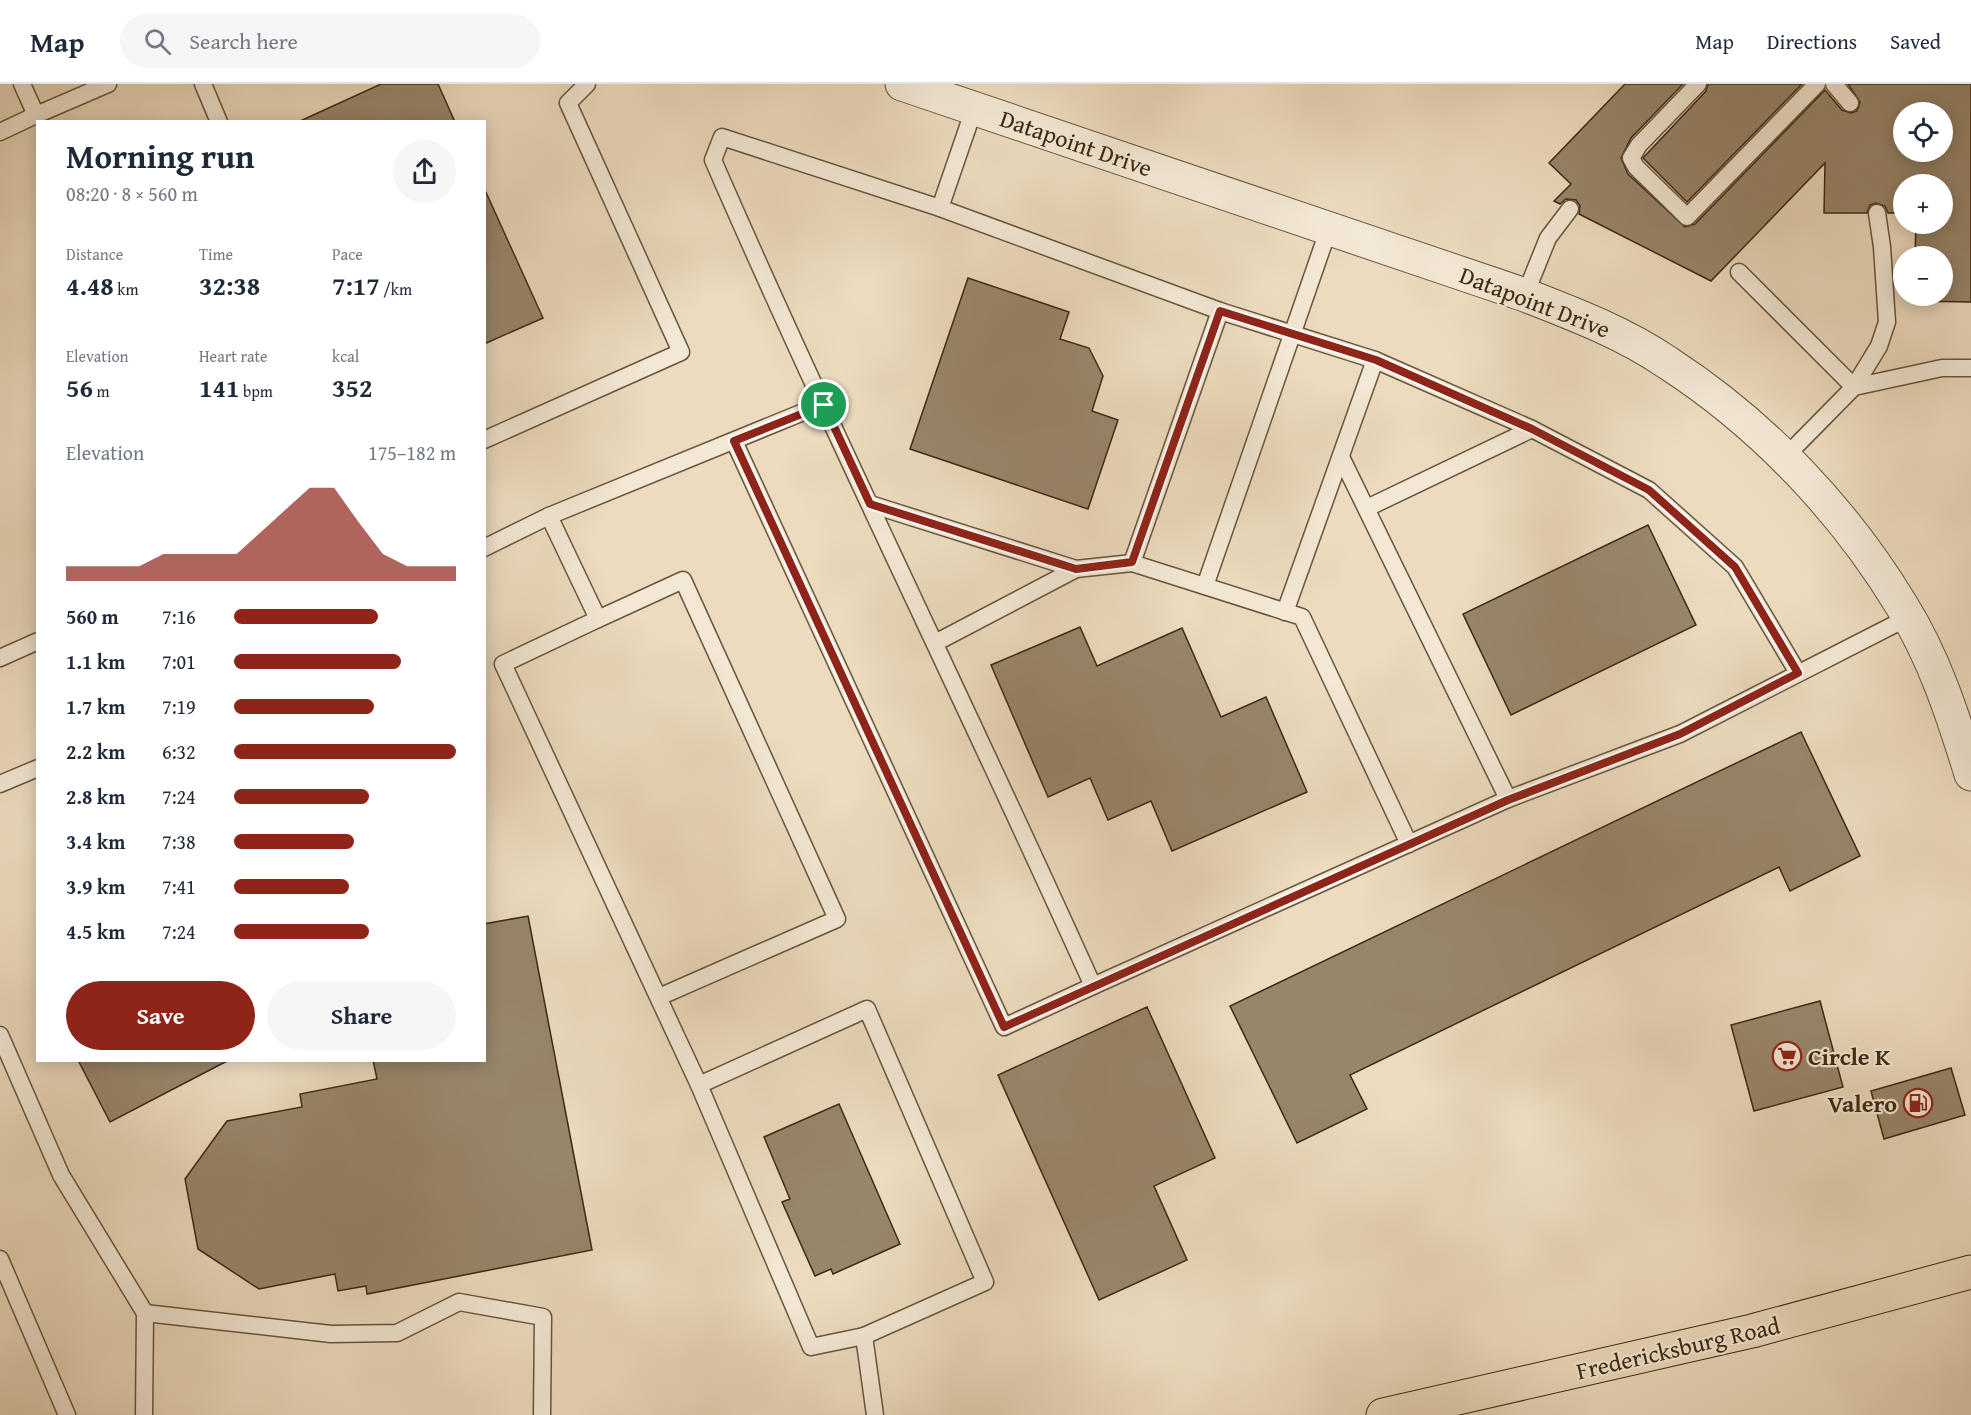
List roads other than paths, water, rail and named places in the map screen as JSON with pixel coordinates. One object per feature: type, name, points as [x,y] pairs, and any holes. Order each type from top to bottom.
[{"type":"main road","name":"Fredericksburg Road","points":[[1383,1415],[1423,1411],[1752,1331],[1971,1272]]},
{"type":"street","name":"Datapoint Drive","points":[[902,84],[1525,295],[1587,320],[1668,362],[1723,402],[1808,480],[1857,540],[1909,617],[1940,683],[1971,774]]},
{"type":"lane","points":[[22,84],[36,115]]},
{"type":"lane","points":[[0,132],[108,84]]},
{"type":"lane","points":[[203,84],[218,120]]},
{"type":"lane","points":[[486,439],[681,352],[568,103],[587,84]]},
{"type":"lane","points":[[1698,84],[1639,145],[1631,158],[1636,167],[1687,218],[1817,84]]},
{"type":"lane","points":[[1834,84],[1850,103]]},
{"type":"lane","points":[[940,208],[975,109]]},
{"type":"lane","points":[[1093,986],[713,160],[722,137],[940,208],[1220,311],[1376,360],[1532,429],[1649,490],[1735,567],[1798,673]]},
{"type":"lane","points":[[1525,295],[1548,238],[1570,209]]},
{"type":"lane","points":[[1784,458],[1854,387],[1879,346],[1887,322],[1882,247],[1877,213]]},
{"type":"lane","points":[[1205,586],[1329,228]]},
{"type":"lane","points":[[1739,272],[1854,387]]},
{"type":"lane","points":[[1132,562],[1220,311]]},
{"type":"lane","points":[[1285,612],[1376,360]]},
{"type":"lane","points":[[1854,387],[1942,368],[1971,368]]},
{"type":"lane","points":[[486,548],[549,516],[824,405]]},
{"type":"lane","points":[[1367,507],[1532,429]]},
{"type":"lane","points":[[734,441],[1004,1027],[1508,800],[1680,734],[1909,617]]},
{"type":"lane","points":[[1341,457],[1508,800]]},
{"type":"lane","points":[[870,504],[1076,569]]},
{"type":"lane","points":[[549,516],[598,619]]},
{"type":"lane","points":[[936,643],[1076,569],[1132,562],[1302,617],[1408,844]]},
{"type":"lane","points":[[659,997],[837,919],[683,580],[503,664],[699,1085],[811,1347],[864,1336],[985,1282],[867,1009],[699,1085]]},
{"type":"lane","points":[[0,658],[36,642]]},
{"type":"lane","points":[[0,784],[36,769]]},
{"type":"lane","points":[[0,1035],[61,1175],[145,1313],[144,1415]]},
{"type":"lane","points":[[0,1259],[67,1415]]},
{"type":"lane","points":[[145,1313],[331,1334],[397,1333],[459,1302],[543,1317],[542,1415]]},
{"type":"lane","points":[[864,1336],[875,1415]]},
{"type":"place","name":"Circle K","points":[[1787,1056]]},
{"type":"place","name":"Valero","points":[[1918,1103]]}]
